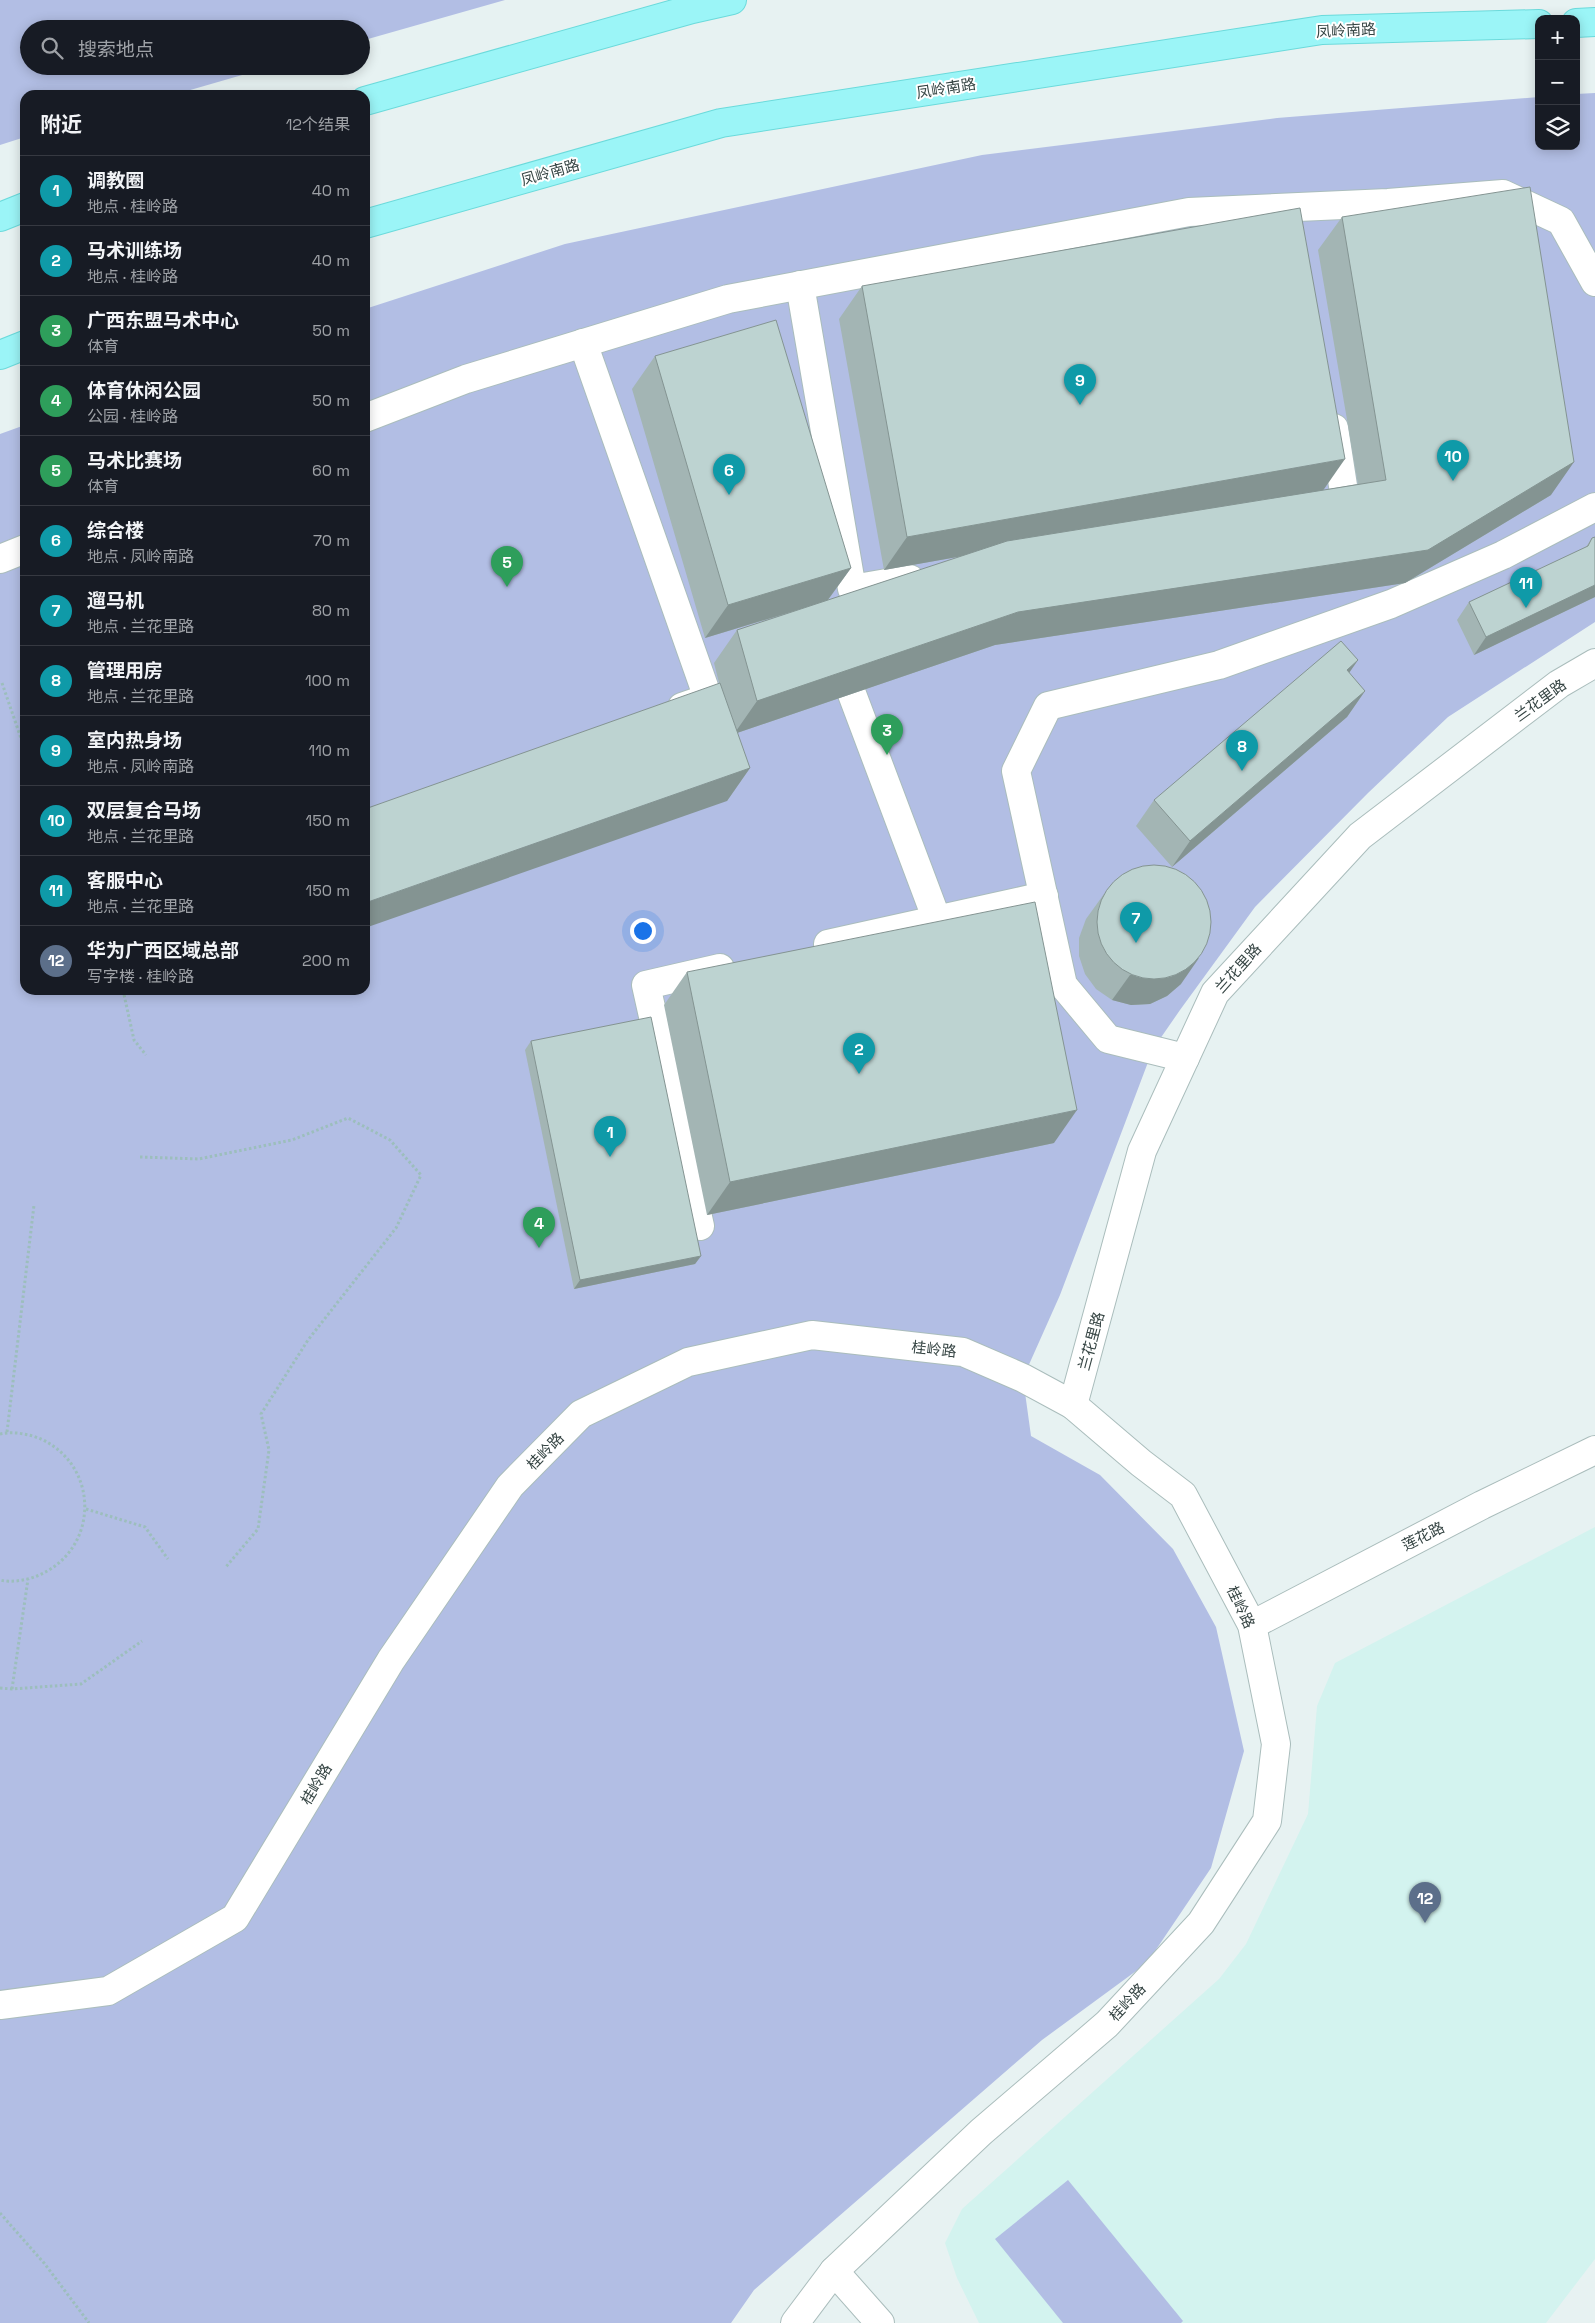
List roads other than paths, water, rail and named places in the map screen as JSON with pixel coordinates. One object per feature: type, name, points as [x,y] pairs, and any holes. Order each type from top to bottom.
[{"type":"main road","points":[[370,100],[692,9],[732,0]]},
{"type":"main road","points":[[1580,23],[1595,22]]},
{"type":"main road","name":"凤岭南路","points":[[370,223],[721,123],[1322,30],[1535,24]]},
{"type":"main road","points":[[0,217],[20,209]]},
{"type":"main road","points":[[0,355],[20,347]]},
{"type":"street","points":[[370,416],[466,379],[728,298],[1189,212],[1503,194],[1561,221],[1595,282]]},
{"type":"street","points":[[1299,207],[1304,236]]},
{"type":"street","points":[[800,285],[852,589],[930,576]]},
{"type":"street","points":[[582,343],[708,698],[662,714]]},
{"type":"street","points":[[1298,513],[1346,505],[1330,399]]},
{"type":"street","points":[[1185,1058],[1108,1038],[1063,985],[1016,771],[1048,706],[1219,665],[1392,604],[1503,556],[1595,506]]},
{"type":"street","points":[[0,559],[20,551]]},
{"type":"street","name":"兰花里路","points":[[1073,1405],[1142,1152],[1214,993],[1360,836],[1559,684],[1595,663]]},
{"type":"street","points":[[852,694],[937,920]]},
{"type":"street","points":[[801,950],[1044,896]]},
{"type":"street","points":[[700,1226],[646,985],[743,963]]},
{"type":"street","name":"桂岭路","points":[[0,2005],[108,1992],[236,1918],[396,1652],[510,1486],[581,1414],[688,1362],[812,1335],[963,1352],[1023,1378],[1073,1405],[1141,1463],[1183,1495],[1252,1625],[1276,1744],[1267,1820],[1201,1922],[1107,2024],[981,2132],[834,2271],[795,2323]]},
{"type":"street","name":"莲花路","points":[[1252,1625],[1482,1505],[1595,1450]]},
{"type":"street","points":[[834,2271],[880,2323]]},
{"type":"place","name":"室内热身场","points":[[1080,405]]},
{"type":"place","name":"双层复合马场","points":[[1453,481]]},
{"type":"place","name":"综合楼","points":[[729,495]]},
{"type":"place","name":"马术比赛场","points":[[507,587]]},
{"type":"place","name":"客服中心","points":[[1526,608]]},
{"type":"place","name":"广西东盟马术中心","points":[[887,755]]},
{"type":"place","name":"管理用房","points":[[1242,771]]},
{"type":"place","name":"遛马机","points":[[1136,943]]},
{"type":"place","name":"马术训练场","points":[[859,1074]]},
{"type":"place","name":"调教圈","points":[[610,1157]]},
{"type":"place","name":"体育休闲公园","points":[[539,1248]]},
{"type":"place","name":"华为广西区域总部","points":[[1425,1923]]}]
